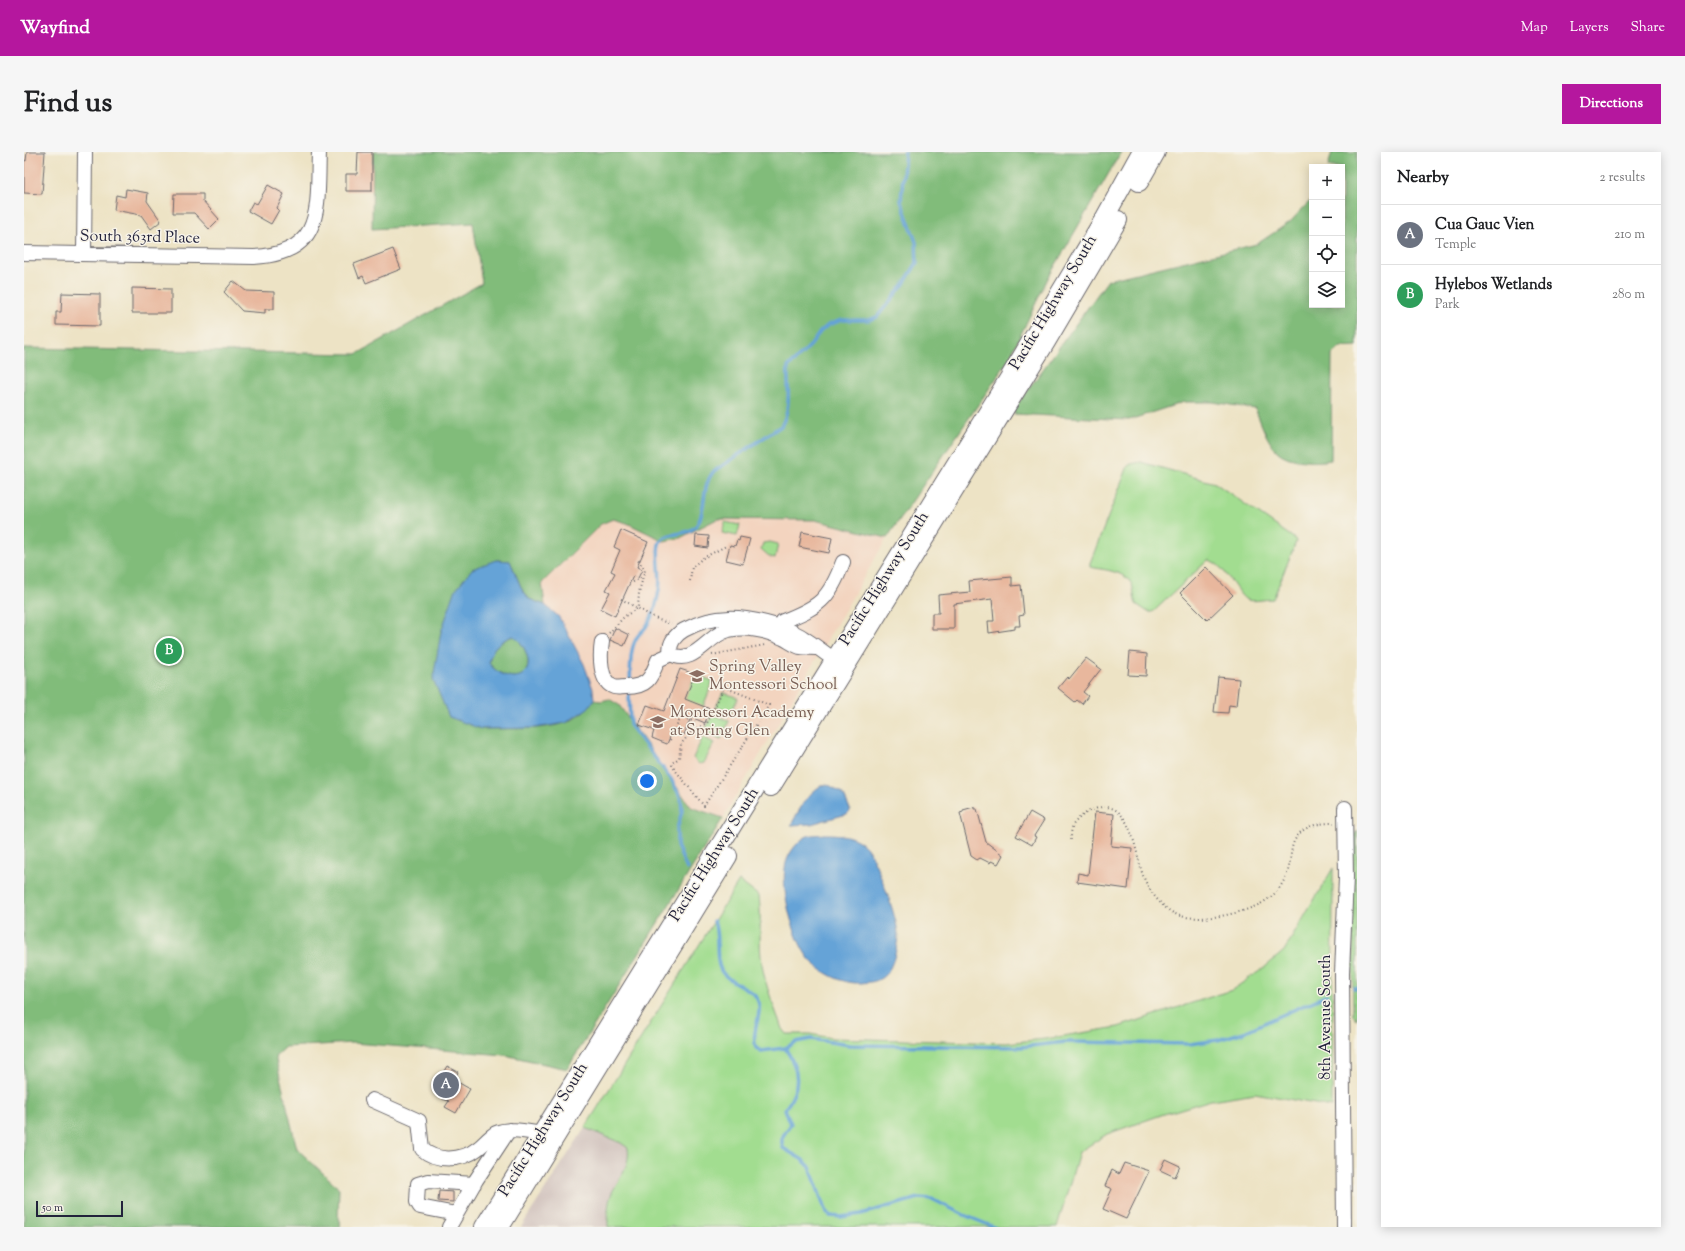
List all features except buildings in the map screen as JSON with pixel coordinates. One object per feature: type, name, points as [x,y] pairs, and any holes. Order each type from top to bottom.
[{"type":"main road","name":"Pacific Highway South","points":[[484,1227],[1071,275],[1141,152]]},
{"type":"main road","name":"Pacific Highway South","points":[[500,1227],[835,693],[1100,252],[1156,152]]},
{"type":"street","points":[[84,254],[85,152]]},
{"type":"street","name":"South 363rd Place","points":[[24,253],[254,257],[277,254],[302,243],[309,232],[316,209],[319,152]]},
{"type":"street","points":[[783,633],[783,621],[814,608],[827,594],[837,579],[843,562]]},
{"type":"street","points":[[783,633],[754,619],[711,619],[698,623],[682,632],[671,642],[669,649],[671,654],[677,658],[686,658],[693,655],[713,637],[723,631],[738,628],[754,629],[805,638],[815,648],[835,660]]},
{"type":"street","points":[[602,642],[600,661],[607,683],[614,687],[629,687],[646,683],[652,675],[658,660],[671,654]]},
{"type":"street","name":"8th Avenue South","points":[[1344,1227],[1342,973],[1346,877],[1345,808]]},
{"type":"street","points":[[372,1100],[419,1122],[422,1149],[433,1156],[454,1158],[470,1154],[495,1134],[509,1130],[542,1134]]},
{"type":"street","points":[[449,1227],[474,1184],[509,1130]]},
{"type":"street","points":[[456,1214],[420,1207],[417,1202],[418,1184],[428,1180],[474,1184]]},
{"type":"path","points":[[690,581],[692,567],[726,546]]},
{"type":"path","points":[[637,559],[644,570],[639,592],[638,608]]},
{"type":"path","points":[[633,582],[643,577]]},
{"type":"path","points":[[621,599],[659,620]]},
{"type":"path","points":[[602,642],[625,616],[638,608]]},
{"type":"path","points":[[712,655],[739,651],[773,643],[783,633]]},
{"type":"path","points":[[724,688],[770,705],[704,806],[672,766],[672,763],[679,758],[681,744],[692,731],[707,723],[724,688]]},
{"type":"path","points":[[670,740],[680,717],[695,722]]},
{"type":"path","points":[[1071,840],[1074,825],[1088,812],[1104,807],[1115,809],[1125,818],[1133,837],[1144,878],[1158,899],[1168,910],[1180,916],[1193,918],[1215,917],[1236,913],[1267,901],[1279,890],[1287,875],[1295,839],[1301,832],[1310,826],[1322,823],[1345,822]]},
{"type":"shaded area","name":"Spring Valley Montessori School","points":[[613,519],[627,523],[664,541],[680,538],[717,519],[815,520],[887,538],[723,818],[691,807],[619,705],[594,700],[593,689],[584,664],[559,617],[545,605],[542,583],[601,524]]},
{"type":"shaded area","points":[[585,1128],[621,1143],[628,1148],[629,1155],[626,1167],[611,1196],[608,1227],[521,1227]]},
{"type":"green space","points":[[373,152],[1121,152],[1047,280],[1008,361],[887,538],[815,520],[717,519],[680,538],[664,541],[627,523],[613,519],[601,524],[542,583],[545,605],[529,599],[521,587],[510,561],[496,560],[481,729],[523,729],[555,726],[577,717],[594,700],[601,701],[609,699],[619,705],[691,807],[723,818],[567,1069],[505,1055],[353,1043],[285,1047],[275,1056],[297,1149],[339,1188],[338,1219],[341,1227],[24,1227],[24,348],[357,354],[482,283],[473,223],[372,229]]},
{"type":"green space","points":[[1332,152],[1357,152],[1357,346],[1341,347],[1332,355],[1331,460],[1302,461],[1282,455],[1270,442],[1255,409],[1213,402],[1184,402],[1129,420],[1014,414],[1014,409],[1108,280],[1257,244],[1290,222],[1309,202],[1309,308],[1345,308],[1345,164],[1329,164]]},
{"type":"green space","points":[[1141,462],[1215,483],[1295,539],[1296,542],[1273,599],[1256,601],[1247,600],[1220,567],[1214,562],[1208,560],[1153,612],[1148,612],[1136,604],[1131,582],[1127,578],[1109,570],[1090,567],[1090,563],[1128,466]]},
{"type":"green space","points":[[725,522],[740,525],[737,536],[722,533]]},
{"type":"green space","points":[[770,542],[778,544],[775,558],[770,557],[761,549],[763,543]]},
{"type":"green space","points":[[513,636],[520,642],[526,651],[528,661],[526,671],[517,677],[506,676],[492,667],[489,663],[496,646]]},
{"type":"green space","points":[[695,674],[713,681],[703,707],[684,701]]},
{"type":"green space","points":[[723,692],[738,698],[731,713],[716,707]]},
{"type":"green space","points":[[713,714],[729,721],[721,739],[704,732]]},
{"type":"green space","points":[[703,737],[714,743],[704,763],[699,764],[693,758]]},
{"type":"green space","points":[[1357,831],[1357,1019],[1353,1014],[1353,837]]},
{"type":"green space","points":[[1333,868],[1332,1107],[1255,1093],[1211,1100],[1164,1114],[1107,1134],[1079,1152],[1057,1227],[608,1227],[610,1199],[626,1167],[628,1148],[621,1143],[585,1128],[739,881],[759,896],[760,947],[763,972],[782,1029],[786,1034],[810,1034],[832,1038],[1006,1043],[1045,1039],[1118,1027],[1232,990],[1264,968],[1284,951]]},
{"type":"water","points":[[496,560],[510,561],[521,587],[529,599],[545,605],[559,617],[584,664],[593,689],[594,700],[588,708],[566,723],[535,728],[481,729],[449,717],[433,679],[441,632],[456,589],[472,569]],"holes":[[[513,636],[526,651],[528,667],[522,675],[517,677],[506,676],[492,667],[489,663],[490,658],[496,646]]]},
{"type":"water","points":[[827,784],[843,793],[850,809],[847,814],[811,824],[791,825],[810,795],[821,786]]},
{"type":"water","points":[[824,834],[846,836],[862,843],[870,853],[886,890],[898,935],[896,951],[891,967],[885,975],[877,980],[854,983],[840,980],[826,973],[815,965],[804,952],[794,929],[785,890],[784,878],[787,860],[794,847],[806,837]]},
{"type":"waterway","points":[[630,684],[632,650],[638,636],[645,628],[653,614],[657,600],[660,584],[658,549],[662,539],[695,527],[699,521],[703,509],[707,483],[713,472],[781,426],[787,412],[788,405],[788,367],[811,345],[820,332],[828,325],[842,320],[869,320],[877,317],[903,285],[917,263],[916,242],[901,201],[905,152]]},
{"type":"waterway","points":[[629,690],[630,725],[671,779],[681,798],[682,811],[677,829],[677,846],[687,869]]},
{"type":"waterway","points":[[714,921],[717,934],[718,961],[722,972],[726,977],[753,994],[759,1005],[759,1015],[755,1030],[756,1048],[761,1051],[785,1048],[794,1064],[797,1079],[796,1086],[794,1094],[785,1109],[791,1124],[782,1138],[782,1144],[783,1148],[803,1160],[810,1167],[825,1210],[830,1216],[841,1217],[861,1214],[919,1198],[932,1199],[964,1215],[994,1227]]},
{"type":"waterway","points":[[785,1048],[796,1042],[811,1039],[849,1045],[1021,1047],[1067,1042],[1189,1044],[1218,1040],[1244,1032],[1327,995]]},
{"type":"place","name":"Hylebos Wetlands","points":[[169,651]]},
{"type":"place","name":"Spring Valley Montessori School","points":[[697,676]]},
{"type":"place","name":"Montessori Academy at Spring Glen","points":[[658,722]]},
{"type":"place","name":"Cua Gauc Vien","points":[[446,1085]]}]
